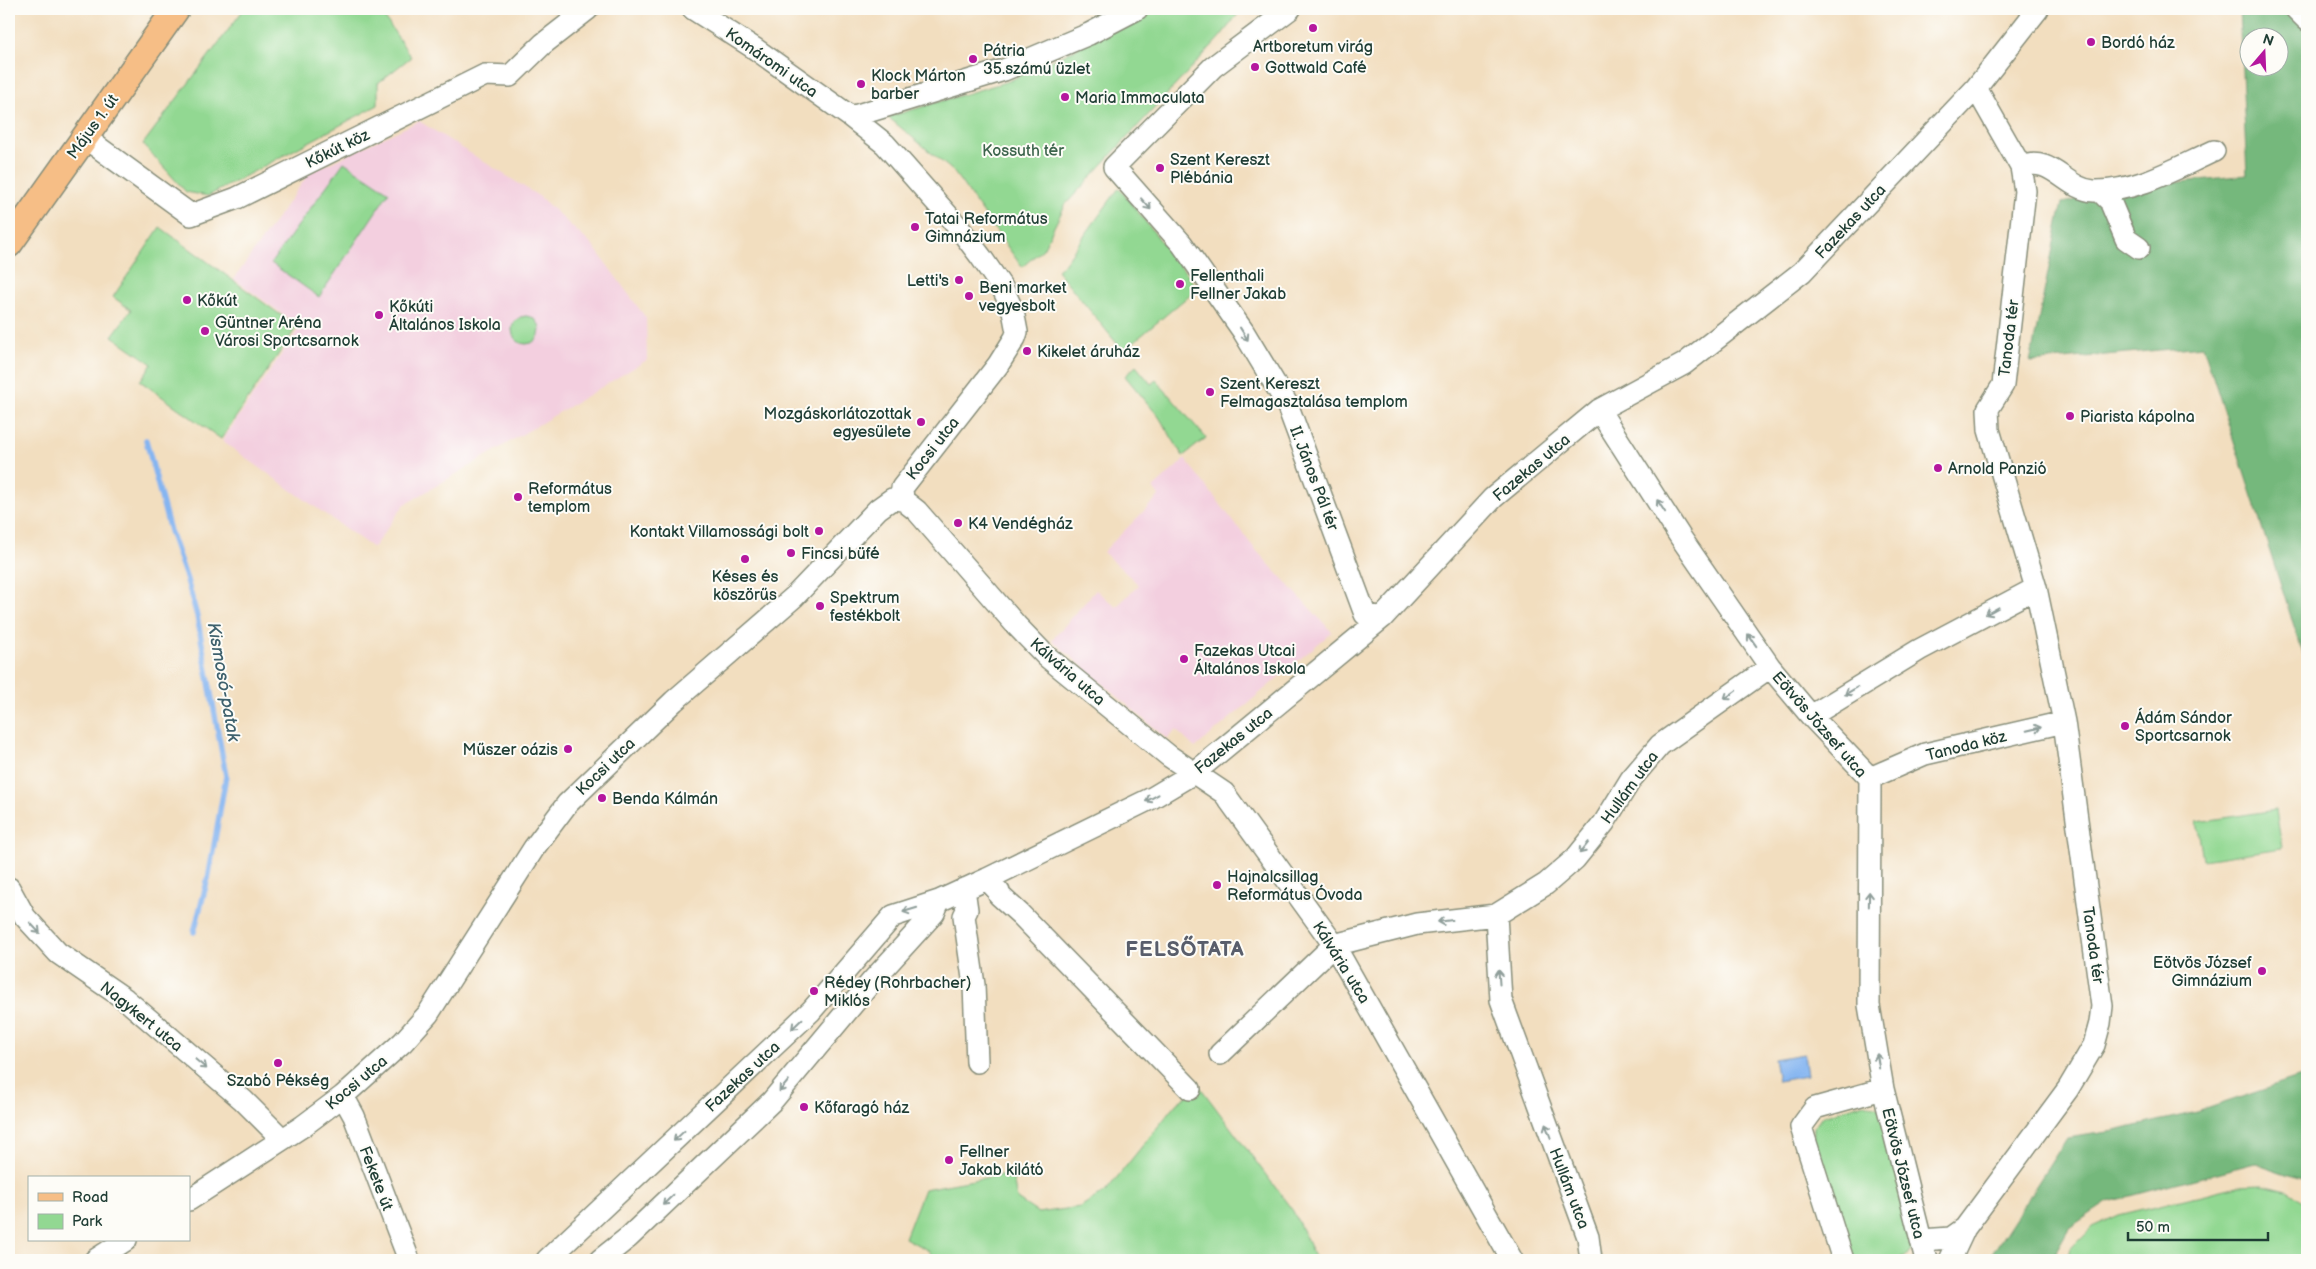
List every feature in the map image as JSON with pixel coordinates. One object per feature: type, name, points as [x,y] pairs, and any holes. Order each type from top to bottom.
[{"type":"main road","name":"Május 1. út","points":[[9,244],[176,9]]},
{"type":"street","name":"Kőkút köz","points":[[84,137],[191,215],[237,198],[485,75],[510,76],[543,44],[588,9]]},
{"type":"street","name":"Komáromi utca","points":[[693,9],[754,48],[851,117]]},
{"type":"street","points":[[851,117],[1004,70],[1090,34],[1137,9]]},
{"type":"street","name":"Fazekas utca","points":[[547,1260],[811,1011],[893,916],[938,901],[987,879],[1152,798],[1194,773],[1382,618],[1493,498],[1599,410],[1684,364],[1802,272],[1976,88],[2038,9]]},
{"type":"street","points":[[2296,9],[2307,20]]},
{"type":"street","name":"II. János Pál tér","points":[[1282,11],[1213,67],[1114,168],[1182,244],[1243,331],[1287,404],[1365,614],[1382,618]]},
{"type":"street","name":"Tanoda tér","points":[[1950,1260],[1965,1228],[2068,1090],[2094,1045],[2102,1006],[2064,722],[2036,588],[1989,430],[1988,409],[2003,385],[2021,235],[2024,191],[2021,167],[1976,88]]},
{"type":"street","name":"Kocsi utca","points":[[190,1199],[343,1096],[403,1042],[428,1014],[534,848],[567,804],[674,701],[794,597],[878,509],[892,499],[903,500],[902,488],[998,364],[1017,332],[1013,311],[1003,290],[964,235],[885,144],[851,117]]},
{"type":"street","points":[[2021,167],[2031,163],[2048,166],[2083,190],[2100,191],[2132,187],[2214,151]]},
{"type":"street","points":[[2100,191],[2110,201],[2126,239],[2139,248]]},
{"type":"street","name":"Eötvös József utca","points":[[1599,410],[1681,538],[1770,667],[1811,716],[1870,778],[1869,1005],[1883,1089],[1921,1254]]},
{"type":"street","name":"Kálvária utca","points":[[903,500],[917,510],[1016,625],[1046,656],[1169,756],[1224,793],[1334,945],[1512,1260]]},
{"type":"street","points":[[1811,716],[1919,650],[2036,588]]},
{"type":"street","name":"Hullám utca","points":[[1334,945],[1417,924],[1496,915],[1546,884],[1575,859],[1604,823],[1631,779],[1660,745],[1770,667]]},
{"type":"street","name":"Tanoda köz","points":[[1870,778],[1925,754],[2064,722]]},
{"type":"street","points":[[987,879],[999,892],[999,895],[1020,914],[1190,1089]]},
{"type":"street","name":"Nagykert utca","points":[[9,888],[25,916],[58,953],[124,1000],[243,1100],[282,1139]]},
{"type":"street","points":[[964,888],[967,910],[964,916],[974,985],[977,1062]]},
{"type":"street","name":"Fazekas utca","points":[[600,1260],[629,1237],[772,1101],[873,980],[934,913],[938,901]]},
{"type":"street","name":"Hullám utca","points":[[1496,915],[1500,1000],[1588,1237],[1591,1260]]},
{"type":"street","points":[[1220,1054],[1334,945]]},
{"type":"street","name":"Eötvös József utca","points":[[1844,1260],[1802,1127],[1815,1108],[1883,1089]]},
{"type":"street","name":"Fekete út","points":[[343,1096],[354,1116],[409,1260]]},
{"type":"street","points":[[1921,1254],[1965,1228]]},
{"type":"street","points":[[95,1260],[123,1242]]},
{"type":"shaded area","points":[[419,121],[540,197],[594,247],[646,318],[647,360],[404,505],[373,548],[222,441],[300,327],[234,279],[309,173]]},
{"type":"shaded area","points":[[1185,459],[1255,549],[1332,632],[1195,748],[1176,730],[1167,739],[1052,640],[1096,590],[1116,607],[1139,585],[1103,552],[1159,496],[1153,488]]},
{"type":"green space","points":[[244,9],[379,9],[411,57],[378,83],[378,105],[208,196],[186,192],[143,144]]},
{"type":"green space","name":"Kossuth tér","points":[[1151,9],[1242,9],[1220,37],[1065,205],[1043,249],[1022,267],[953,171],[888,117],[1009,81],[1066,54]]},
{"type":"green space","points":[[2239,9],[2280,9],[2307,18],[2307,666],[2203,346],[2030,362],[2062,203],[2133,187],[2247,175],[2242,78],[2288,78],[2288,28],[2240,28]]},
{"type":"green space","points":[[344,162],[389,192],[319,297],[271,263]]},
{"type":"green space","points":[[1119,188],[1198,288],[1123,351],[1057,270],[1064,264]]},
{"type":"green space","name":"Güntner Aréna Városi Sportcsarnok","points":[[160,227],[297,327],[221,439],[140,381],[152,364],[112,336],[131,310],[113,297]]},
{"type":"green space","points":[[526,316],[536,320],[540,330],[536,340],[526,344],[516,340],[512,330],[516,320]]},
{"type":"green space","points":[[1136,366],[1151,384],[1156,380],[1206,438],[1183,456],[1159,417],[1125,376]]},
{"type":"green space","points":[[2276,810],[2282,848],[2203,860],[2197,822]]},
{"type":"green space","points":[[2307,1075],[2307,1181],[2255,1163],[2108,1202],[2069,1228],[2051,1260],[1988,1260],[2067,1138],[2114,1131],[2197,1112]]},
{"type":"green space","points":[[1200,1087],[1293,1211],[1316,1260],[933,1260],[929,1251],[905,1238],[924,1189],[1012,1173],[1017,1199],[1038,1213],[1080,1207],[1106,1191],[1177,1103]]},
{"type":"green space","points":[[1865,1103],[1881,1109],[1915,1245],[1908,1255],[1893,1260],[1853,1260],[1813,1142],[1814,1127],[1823,1116]]},
{"type":"green space","points":[[2263,1185],[2287,1191],[2307,1203],[2307,1260],[2066,1260],[2070,1249],[2092,1227],[2119,1215],[2238,1186]]},
{"type":"water","points":[[1804,1054],[1807,1076],[1778,1081],[1774,1059]]},
{"type":"waterway","name":"Kismosó-patak","points":[[146,440],[170,531],[197,616],[226,776],[209,874],[194,932]]},
{"type":"place","name":"Artboretum virág","points":[[1313,28]]},
{"type":"place","name":"Bordó ház","points":[[2091,42]]},
{"type":"place","name":"Pátria 35.számú üzlet","points":[[973,59]]},
{"type":"place","name":"Gottwald Café","points":[[1255,67]]},
{"type":"place","name":"Klock Márton barber","points":[[861,84]]},
{"type":"place","name":"Maria Immaculata","points":[[1065,97]]},
{"type":"place","name":"Szent Kereszt Plébánia","points":[[1160,168]]},
{"type":"place","name":"Tatai Református Gimnázium","points":[[915,227]]},
{"type":"place","name":"Letti's","points":[[959,280]]},
{"type":"place","name":"Fellenthali Fellner Jakab","points":[[1180,284]]},
{"type":"place","name":"Beni market vegyesbolt","points":[[969,296]]},
{"type":"place","name":"Kőkút","points":[[187,300]]},
{"type":"place","name":"Kőkúti Általános Iskola","points":[[379,315]]},
{"type":"place","name":"Güntner Aréna Városi Sportcsarnok","points":[[205,331]]},
{"type":"place","name":"Kikelet áruház","points":[[1027,351]]},
{"type":"place","name":"Szent Kereszt Felmagasztalása templom","points":[[1210,392]]},
{"type":"place","name":"Piarista kápolna","points":[[2070,416]]},
{"type":"place","name":"Mozgáskorlátozottak egyesülete","points":[[921,422]]},
{"type":"place","name":"Arnold Panzió","points":[[1938,468]]},
{"type":"place","name":"Református templom","points":[[518,497]]},
{"type":"place","name":"K4 Vendégház","points":[[958,523]]},
{"type":"place","name":"Kontakt Villamossági bolt","points":[[819,531]]},
{"type":"place","name":"Fincsi büfé","points":[[791,553]]},
{"type":"place","name":"Késes és köszörűs","points":[[745,559]]},
{"type":"place","name":"Spektrum festékbolt","points":[[820,606]]},
{"type":"place","name":"Fazekas Utcai Általános Iskola","points":[[1184,659]]},
{"type":"place","name":"Ádám Sándor Sportcsarnok","points":[[2125,726]]},
{"type":"place","name":"Műszer oázis","points":[[568,749]]},
{"type":"place","name":"Benda Kálmán","points":[[602,798]]},
{"type":"place","name":"Hajnalcsillag Református Óvoda","points":[[1217,885]]},
{"type":"place","name":"Eötvös József Gimnázium","points":[[2262,971]]},
{"type":"place","name":"Rédey (Rohrbacher) Miklós","points":[[814,991]]},
{"type":"place","name":"Szabó Pékség","points":[[278,1063]]},
{"type":"place","name":"Kőfaragó ház","points":[[804,1107]]},
{"type":"place","name":"Fellner Jakab kilátó","points":[[949,1160]]},
{"type":"district","name":"FELSŐTATA","points":[[1185,949]]}]
